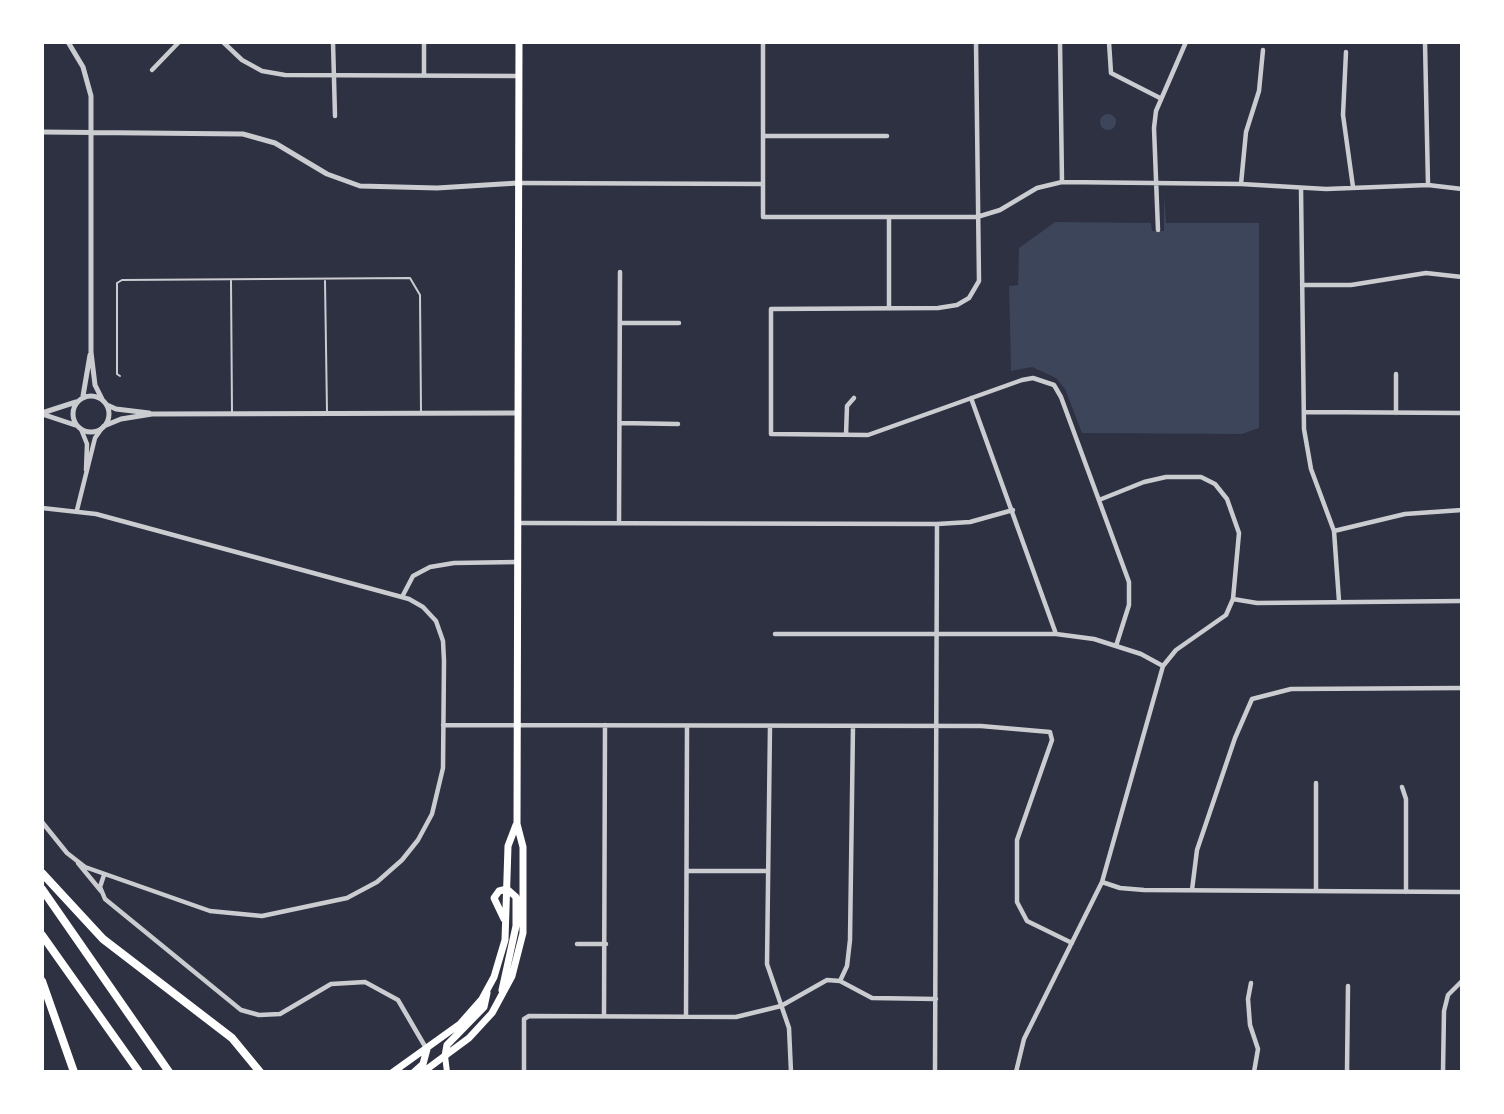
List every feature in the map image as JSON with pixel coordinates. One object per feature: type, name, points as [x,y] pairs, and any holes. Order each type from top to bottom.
[{"type":"highway","points":[[42,873],[103,939],[233,1038],[252,1060],[258,1072]]},
{"type":"highway","points":[[42,889],[169,1072]]},
{"type":"highway","points":[[42,935],[139,1072]]},
{"type":"highway","points":[[42,981],[74,1072]]},
{"type":"main road","points":[[423,1072],[445,1058],[478,1029],[499,1001],[514,970],[523,933],[523,847],[517,824],[519,42]]},
{"type":"main road","points":[[447,1072],[447,1045],[484,1007],[488,989],[501,958],[506,929],[508,846],[517,824]]},
{"type":"main road","points":[[506,929],[494,898],[499,891],[507,889]]},
{"type":"main road","points":[[499,1001],[516,934],[516,898],[507,889]]},
{"type":"main road","points":[[393,1072],[465,1018],[488,989]]},
{"type":"main road","points":[[414,1072],[423,1064],[427,1049]]},
{"type":"street","points":[[68,42],[88,81],[92,132],[91,352],[86,391],[73,414],[87,446],[85,475]]},
{"type":"street","points":[[152,70],[179,42]]},
{"type":"street","points":[[223,42],[242,60],[262,71],[335,75],[519,76]]},
{"type":"street","points":[[333,42],[335,116]]},
{"type":"street","points":[[424,42],[424,75]]},
{"type":"street","points":[[763,42],[763,217],[977,217],[1000,210],[1037,188],[1062,182],[1241,184],[1301,188],[1428,184],[1462,189]]},
{"type":"street","points":[[976,42],[979,281],[968,298],[957,305],[938,308],[771,309],[771,434],[868,435],[1022,380],[1045,380],[1054,386],[1061,397],[1131,593],[1116,646]]},
{"type":"street","points":[[1059,42],[1062,182]]},
{"type":"street","points":[[1109,42],[1111,73],[1160,98]]},
{"type":"street","points":[[1158,230],[1154,128],[1160,98],[1186,42]]},
{"type":"street","points":[[1425,42],[1428,184]]},
{"type":"street","points":[[1241,184],[1246,132],[1259,91],[1263,50]]},
{"type":"street","points":[[1346,52],[1343,115],[1353,187]]},
{"type":"street","points":[[42,132],[243,134],[275,143],[327,174],[360,186],[437,188],[519,183],[763,184]]},
{"type":"street","points":[[762,136],[887,136]]},
{"type":"street","points":[[1301,188],[1304,412],[1311,469],[1334,531],[1339,601]]},
{"type":"street","points":[[889,308],[890,217]]},
{"type":"street","points":[[619,522],[620,272]]},
{"type":"street","points":[[1302,285],[1351,285],[1426,273],[1462,277]]},
{"type":"street","points":[[620,323],[679,323]]},
{"type":"street","points":[[77,510],[95,438],[109,415],[96,387],[91,352]]},
{"type":"street","points":[[1396,374],[1396,413]]},
{"type":"street","points":[[42,414],[63,409],[92,396],[116,409],[152,414]]},
{"type":"street","points":[[846,435],[847,406],[854,398]]},
{"type":"street","points":[[971,398],[1056,634]]},
{"type":"street","points":[[1304,412],[1462,413]]},
{"type":"street","points":[[42,414],[64,419],[92,432],[121,419],[152,414],[518,413]]},
{"type":"street","points":[[620,423],[678,424]]},
{"type":"street","points":[[1016,1072],[1024,1039],[1102,881],[1163,666],[1176,650],[1226,615],[1233,598],[1239,555],[1235,515],[1215,484],[1201,477],[1185,475],[1144,482],[1099,500]]},
{"type":"street","points":[[42,508],[77,510],[402,597],[429,611],[442,635],[441,782],[424,831],[396,866],[353,896],[296,911],[242,916],[202,909],[104,875],[77,862]]},
{"type":"street","points":[[518,523],[937,524],[970,522],[1013,510]]},
{"type":"street","points":[[1334,531],[1405,514],[1462,510]]},
{"type":"street","points":[[935,1072],[937,524]]},
{"type":"street","points":[[402,597],[413,576],[430,567],[454,563],[517,562]]},
{"type":"street","points":[[1233,598],[1257,603],[1462,601]]},
{"type":"street","points":[[775,634],[1056,634],[1094,639],[1142,654],[1163,666]]},
{"type":"street","points":[[1192,890],[1197,850],[1252,699],[1291,689],[1462,688]]},
{"type":"street","points":[[443,725],[937,726],[1050,732],[1052,740],[1017,840],[1017,902],[1021,913],[1034,926],[1072,943]]},
{"type":"street","points":[[604,1016],[605,725]]},
{"type":"street","points":[[686,1017],[688,726]]},
{"type":"street","points":[[770,726],[767,964],[792,1040],[791,1072]]},
{"type":"street","points":[[840,981],[847,966],[850,940],[853,726]]},
{"type":"street","points":[[1316,783],[1316,891]]},
{"type":"street","points":[[1402,787],[1406,799],[1406,892]]},
{"type":"street","points":[[42,822],[109,902],[241,1010],[259,1015],[280,1014],[331,984],[365,982],[398,1000],[427,1049]]},
{"type":"street","points":[[687,871],[768,871]]},
{"type":"street","points":[[101,891],[104,875]]},
{"type":"street","points":[[1102,881],[1119,888],[1462,892]]},
{"type":"street","points":[[577,944],[606,944]]},
{"type":"street","points":[[524,1072],[524,1019],[529,1016],[736,1017],[781,1006],[812,986],[827,980],[840,981],[872,998],[936,999]]},
{"type":"street","points":[[1443,1072],[1444,1012],[1448,995],[1462,981]]},
{"type":"street","points":[[1251,983],[1248,999],[1250,1026],[1258,1049],[1254,1072]]},
{"type":"street","points":[[1347,1072],[1348,986]]},
{"type":"lane","points":[[120,376],[117,374],[117,284],[122,280],[410,278],[414,281],[419,295],[421,413]]},
{"type":"lane","points":[[231,279],[232,413]]},
{"type":"lane","points":[[325,280],[327,413]]},
{"type":"shaded area","points":[[1108,114],[1116,122],[1108,130],[1100,122]]},
{"type":"shaded area","points":[[1164,195],[1166,223],[1259,223],[1259,428],[1242,434],[1082,433],[1065,389],[1056,378],[1032,367],[1011,371],[1009,286],[1018,285],[1019,248],[1055,222],[1151,223],[1152,231],[1164,231]]}]
